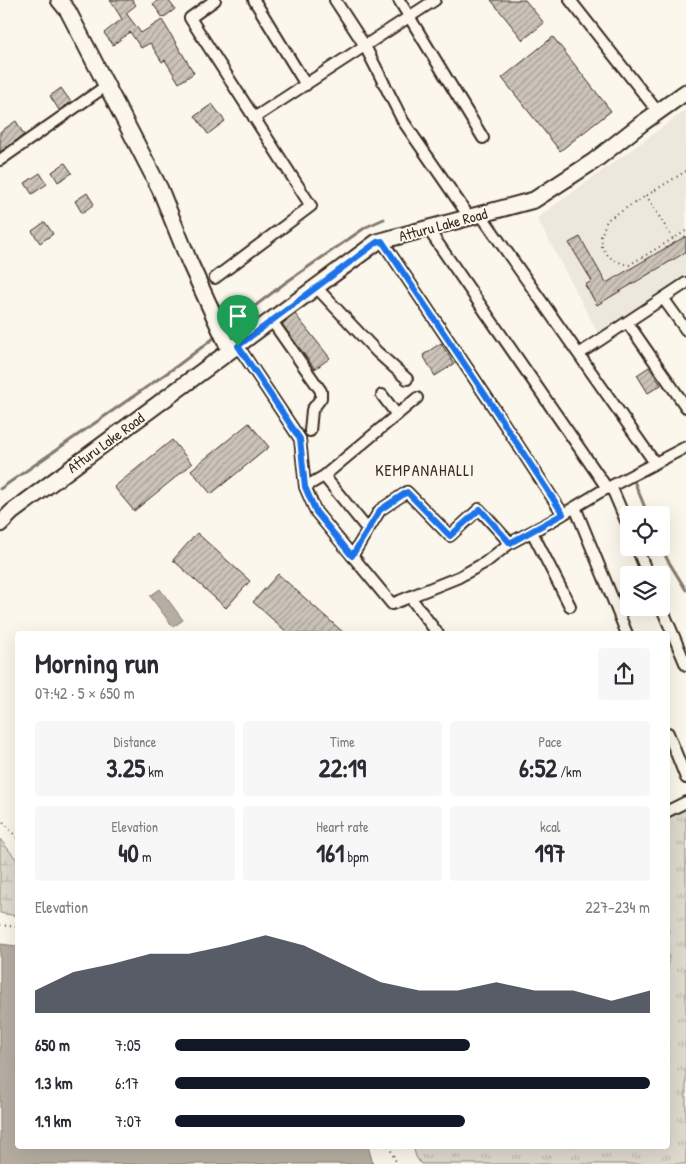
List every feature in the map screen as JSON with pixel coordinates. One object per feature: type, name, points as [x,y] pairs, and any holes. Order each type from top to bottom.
[{"type":"street","points":[[215,0],[190,18],[311,206],[215,278]]},
{"type":"street","points":[[254,0],[306,85]]},
{"type":"street","points":[[335,0],[364,46],[403,121],[579,354],[655,463]]},
{"type":"street","points":[[398,0],[483,138]]},
{"type":"street","points":[[254,118],[435,0]]},
{"type":"street","points":[[570,0],[658,112]]},
{"type":"street","points":[[66,2],[106,86],[160,189],[189,261],[234,348],[300,439],[305,487],[316,512],[392,604],[459,577],[486,562],[510,543],[609,487],[686,447]]},
{"type":"street","points":[[0,160],[106,86]]},
{"type":"street","name":"Atturu Lake Road","points":[[0,524],[6,512],[234,348],[377,242],[534,200],[594,161],[686,92]]},
{"type":"street","points":[[428,229],[609,487],[620,510]]},
{"type":"street","points":[[382,241],[563,514]]},
{"type":"street","points":[[579,354],[686,283]]},
{"type":"street","points":[[316,287],[377,352],[407,379]]},
{"type":"street","points":[[663,298],[686,330]]},
{"type":"street","points":[[627,322],[686,406]]},
{"type":"street","points":[[274,324],[321,391],[320,398],[312,410],[310,431]]},
{"type":"street","points":[[382,395],[397,414]]},
{"type":"street","points":[[305,487],[324,476],[417,398]]},
{"type":"street","points":[[324,476],[368,530]]},
{"type":"street","points":[[352,556],[380,510],[407,492],[450,536],[480,509],[510,543]]},
{"type":"street","points":[[575,507],[626,631]]},
{"type":"street","points":[[532,532],[570,606]]},
{"type":"street","points":[[410,597],[436,631]]},
{"type":"street","points":[[665,616],[686,665]]},
{"type":"street","points":[[670,738],[686,778]]},
{"type":"street","points":[[670,810],[686,802]]},
{"type":"path","points":[[686,171],[607,220],[601,236],[602,248],[618,263],[629,264],[686,231]]},
{"type":"path","points":[[646,195],[673,239]]},
{"type":"path","points":[[0,818],[15,836]]},
{"type":"path","points":[[0,925],[15,927]]},
{"type":"path","points":[[391,1149],[397,1164]]},
{"type":"shaded area","points":[[686,110],[686,278],[599,335],[537,218]]},
{"type":"shaded area","points":[[160,589],[183,620],[173,627],[150,596]]},
{"type":"shaded area","points":[[0,944],[15,946],[15,1149],[369,1149],[373,1164],[0,1164]]},
{"type":"green space","points":[[686,809],[686,1164],[421,1164],[414,1149],[670,1149],[670,817]]},
{"type":"green space","points":[[0,839],[15,858],[15,916],[0,913]]},
{"type":"building","points":[[110,0],[132,0],[136,5],[126,13],[141,33],[162,20],[194,73],[179,83],[165,60],[162,62],[150,43],[141,48],[130,32],[113,45],[104,33],[122,19]]},
{"type":"building","points":[[159,0],[168,0],[175,9],[163,18],[153,4]]},
{"type":"building","points":[[491,0],[525,0],[544,23],[523,40]]},
{"type":"building","points":[[553,37],[611,111],[560,151],[502,78]]},
{"type":"building","points":[[61,88],[71,102],[59,110],[50,96]]},
{"type":"building","points":[[212,104],[225,121],[208,134],[195,116]]},
{"type":"building","points":[[16,121],[24,135],[0,152],[0,132]]},
{"type":"building","points":[[65,163],[72,173],[58,182],[52,172]]},
{"type":"building","points":[[40,173],[47,184],[32,194],[25,183]]},
{"type":"building","points":[[87,193],[94,204],[82,213],[75,201]]},
{"type":"building","points":[[45,222],[53,234],[40,243],[32,231]]},
{"type":"building","points":[[686,236],[686,252],[597,305],[585,285],[592,281],[569,243],[580,237],[606,283]]},
{"type":"building","points":[[295,314],[330,358],[315,369],[282,324]]},
{"type":"building","points":[[441,343],[454,364],[435,376],[423,355]]},
{"type":"building","points":[[649,367],[661,385],[648,393],[637,375]]},
{"type":"building","points":[[249,423],[269,447],[211,494],[191,470]]},
{"type":"building","points":[[172,440],[192,464],[134,511],[114,487]]},
{"type":"building","points":[[197,533],[250,581],[226,608],[173,560]]},
{"type":"building","points":[[278,574],[342,631],[286,631],[253,602]]},
{"type":"waterway","points":[[225,329],[285,283],[366,227],[384,219]]},
{"type":"waterway","points":[[0,489],[177,366],[218,335]]},
{"type":"waterway","points":[[634,481],[644,506]]},
{"type":"waterway","points":[[666,556],[686,590]]},
{"type":"district","name":"KEMPANAHALLI","points":[[425,470]]},
{"type":"route","points":[[382,241],[563,514],[510,543],[480,509],[450,536],[407,492],[380,510],[352,556],[316,512],[305,487],[300,439],[238,346],[377,242],[382,241]]}]
